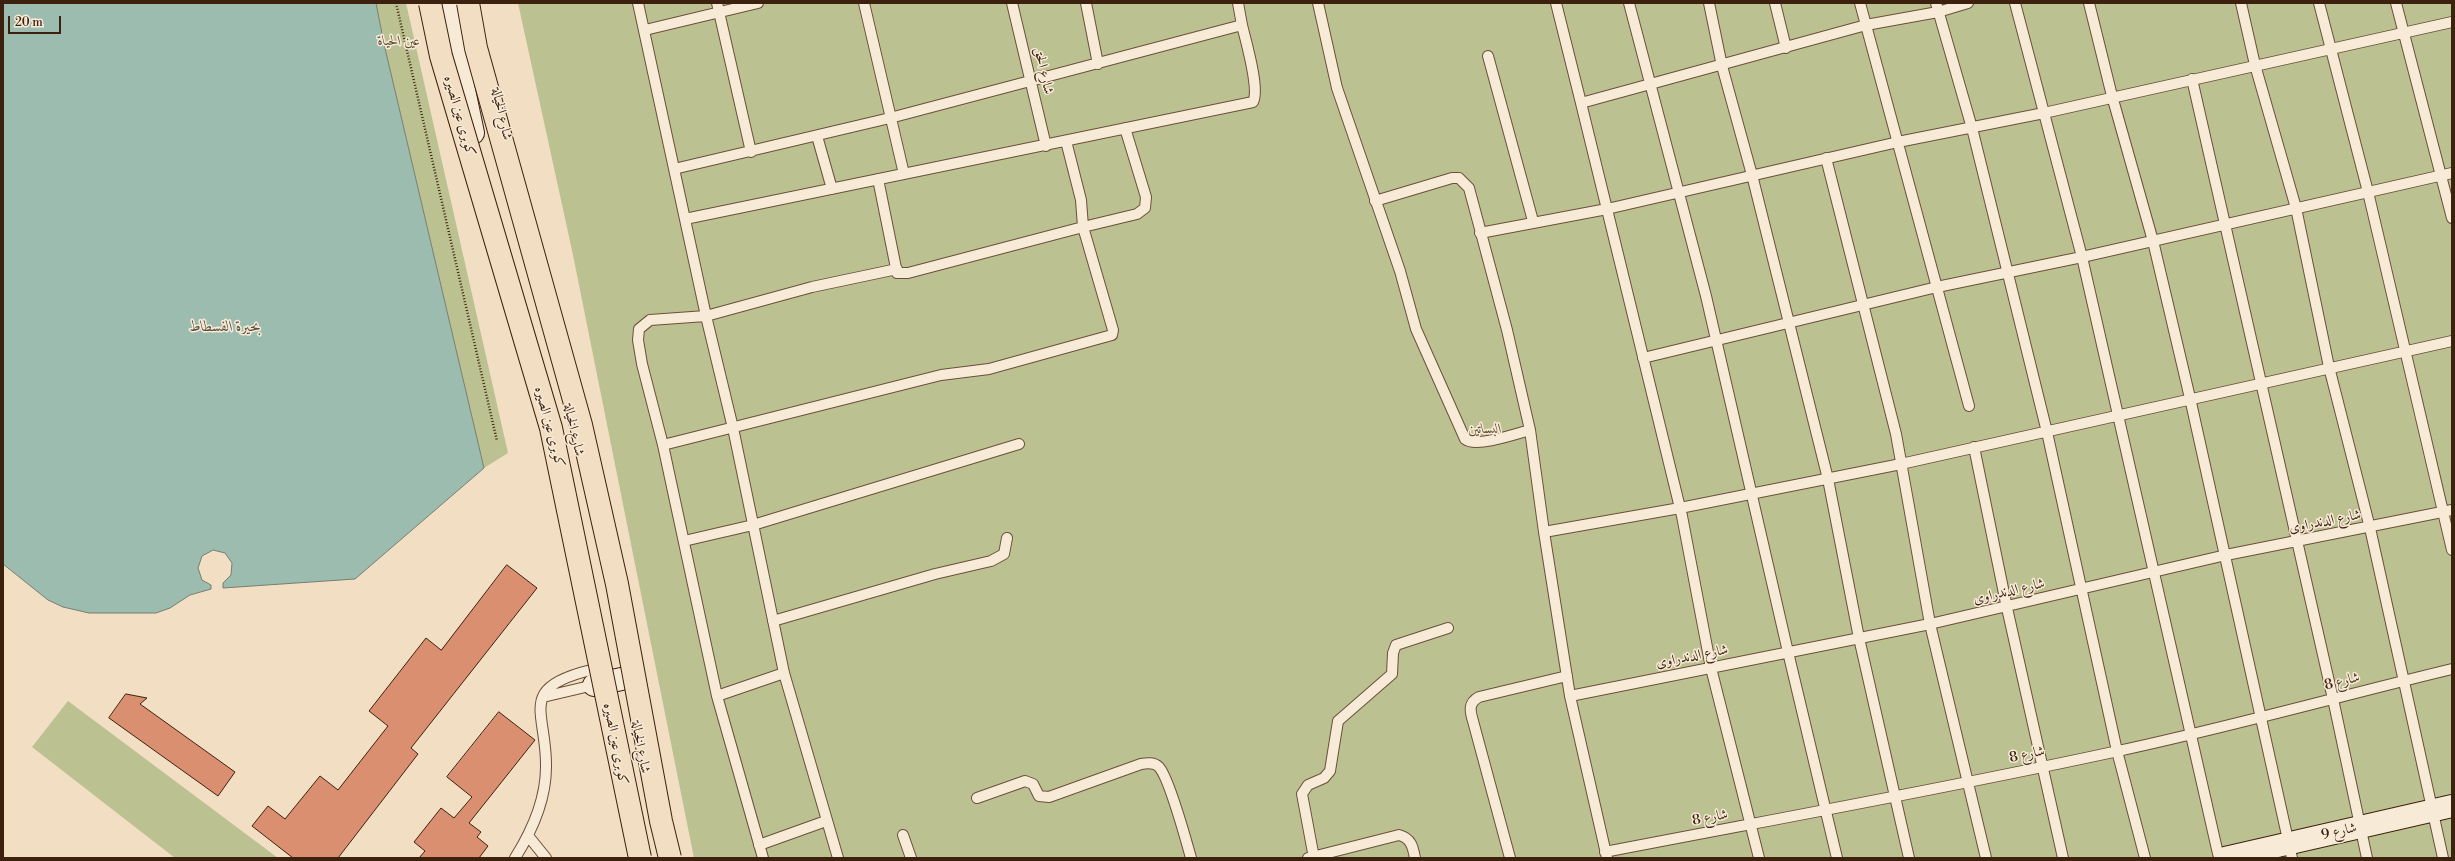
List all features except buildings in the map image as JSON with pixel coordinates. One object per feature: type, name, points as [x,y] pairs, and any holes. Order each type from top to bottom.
[{"type":"highway","name":"كوبرى عين الصيره","points":[[430,3],[442,56],[551,428],[640,858]]},
{"type":"highway","points":[[468,3],[476,48],[583,432],[617,584],[661,821],[670,858]]},
{"type":"highway","points":[[629,858],[633,828]]},
{"type":"street","points":[[446,3],[484,185],[564,534],[629,858]]},
{"type":"street","name":"شارع الخيالة","points":[[476,3],[596,527],[639,746],[664,858]]},
{"type":"street","points":[[592,678],[626,678]]},
{"type":"street","name":"شارع 9","points":[[2225,858],[2290,851],[2360,827],[2442,808]]},
{"type":"lane","points":[[638,3],[706,316],[733,428],[784,673],[838,858]]},
{"type":"lane","points":[[645,30],[718,8],[758,3]]},
{"type":"lane","points":[[864,3],[904,174]]},
{"type":"lane","name":"شارع الحق","points":[[1012,3],[1046,146]]},
{"type":"lane","points":[[1086,3],[1098,64]]},
{"type":"lane","points":[[685,218],[1046,146],[1253,102],[1253,78],[1238,3]]},
{"type":"lane","points":[[1318,3],[1337,88],[1400,271],[1416,329],[1465,439],[1469,442],[1479,442],[1530,430]]},
{"type":"lane","points":[[1556,3],[1680,508],[1711,668],[1759,858]]},
{"type":"lane","points":[[1629,3],[1716,340],[1753,494],[1788,652],[1827,809],[1837,858]]},
{"type":"lane","points":[[1709,3],[1722,66],[1752,175],[1828,479],[1860,638],[1909,858]]},
{"type":"lane","points":[[1775,3],[1786,48]]},
{"type":"lane","points":[[1860,3],[1969,406]]},
{"type":"lane","points":[[1581,104],[1649,84],[1722,66],[1937,7],[1968,3]]},
{"type":"lane","points":[[2015,3],[2082,257],[2155,572],[2218,858]]},
{"type":"lane","points":[[2089,3],[2112,96],[2153,241],[2226,556],[2290,851]]},
{"type":"lane","points":[[2241,3],[2255,65],[2296,208],[2329,367],[2370,528],[2404,681],[2442,808],[2443,858]]},
{"type":"lane","points":[[2319,3],[2368,192],[2404,352],[2448,511],[2452,550]]},
{"type":"lane","points":[[2396,3],[2403,34],[2447,174],[2452,218]]},
{"type":"lane","points":[[1937,7],[1972,128],[2048,432],[2117,751],[2145,858]]},
{"type":"lane","points":[[718,8],[751,152]]},
{"type":"lane","points":[[1480,233],[1607,209],[1898,142],[2044,113],[2112,96],[2403,34],[2452,22]]},
{"type":"lane","points":[[674,169],[890,118],[1242,26]]},
{"type":"lane","points":[[1488,56],[1533,222]]},
{"type":"lane","points":[[2192,79],[2226,224],[2296,542],[2333,699],[2367,858]]},
{"type":"lane","points":[[878,179],[897,269],[900,274],[908,273],[1137,214],[1145,208],[1144,191],[1125,128]]},
{"type":"lane","points":[[817,136],[832,188]]},
{"type":"lane","points":[[662,444],[733,428],[942,375],[989,369],[1112,335],[1113,330],[1083,227],[1081,200],[1066,141]]},
{"type":"lane","points":[[1826,158],[1896,434],[1930,624],[1986,858]]},
{"type":"lane","points":[[1643,358],[1937,286],[2082,257],[2447,174]]},
{"type":"lane","points":[[1375,202],[1439,181],[1459,178],[1469,188],[1480,233],[1493,273],[1530,430],[1544,532],[1570,696],[1606,855]]},
{"type":"lane","points":[[763,858],[717,696],[684,541],[642,364],[638,340],[639,329],[650,320],[706,316],[805,288],[897,269]]},
{"type":"lane","points":[[1544,532],[1680,508],[1902,464],[2048,432],[2190,398],[2452,341]]},
{"type":"lane","points":[[684,541],[753,525],[1019,444]]},
{"type":"lane","points":[[1974,448],[2007,608],[2044,765],[2063,858]]},
{"type":"lane","name":"شارع الدندراوى","points":[[1570,696],[2007,608],[2226,556],[2448,511]]},
{"type":"lane","points":[[773,620],[935,574],[991,561],[1004,554],[1007,538]]},
{"type":"lane","points":[[1414,858],[1412,844],[1408,839],[1399,835],[1312,858],[1302,794],[1308,785],[1324,778],[1330,772],[1338,722],[1392,674],[1392,653],[1396,645],[1448,628]]},
{"type":"lane","name":"شارع 8","points":[[1606,855],[1750,824],[1969,782],[2044,765],[2117,751],[2260,718],[2452,670]]},
{"type":"lane","points":[[717,696],[784,673]]},
{"type":"lane","points":[[515,858],[529,836],[542,802],[546,767],[539,714],[543,697],[551,685],[565,676],[592,678]]},
{"type":"lane","points":[[1510,858],[1473,721],[1470,708],[1471,703],[1479,697],[1567,676]]},
{"type":"lane","points":[[543,697],[592,678]]},
{"type":"lane","points":[[977,798],[1025,781],[1033,784],[1039,796],[1048,797],[1141,764],[1152,763],[1160,768],[1166,781],[1191,858]]},
{"type":"lane","points":[[759,845],[826,821]]},
{"type":"lane","points":[[903,835],[911,858]]},
{"type":"lane","points":[[529,836],[546,858]]},
{"type":"path","points":[[396,3],[497,441]]},
{"type":"green space","name":"عين الحياة","points":[[376,3],[406,3],[508,453],[484,468],[384,44]]},
{"type":"green space","name":"البساتين","points":[[518,3],[2452,3],[2452,858],[694,858],[573,255]]},
{"type":"green space","points":[[68,701],[278,858],[175,858],[32,747]]},
{"type":"water","name":"بحيرة الفسطاط","points":[[3,3],[376,3],[384,44],[484,468],[355,579],[223,588],[223,583],[231,575],[232,563],[225,553],[213,550],[202,556],[198,568],[202,580],[211,585],[211,589],[190,595],[170,608],[156,613],[89,613],[63,607],[48,600],[3,564]]}]
